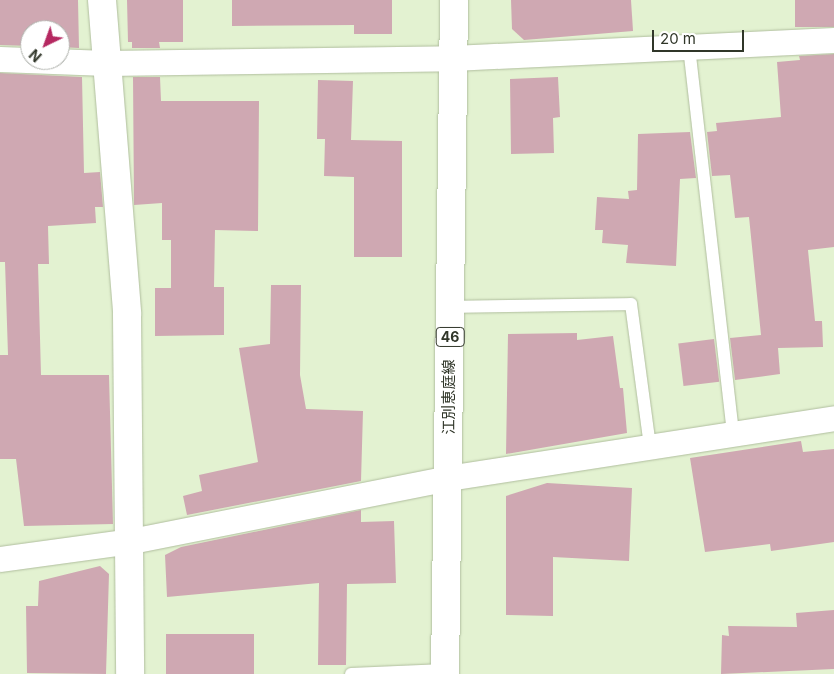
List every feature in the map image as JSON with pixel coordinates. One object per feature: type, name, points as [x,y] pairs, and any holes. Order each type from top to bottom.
[{"type":"street","points":[[102,0],[127,314],[131,541],[130,674]]},
{"type":"street","name":"江別恵庭線","points":[[445,672],[454,0]]},
{"type":"street","points":[[0,60],[106,63],[453,58],[834,40]]},
{"type":"street","points":[[0,559],[131,541],[448,478],[834,418]]},
{"type":"lane","points":[[690,47],[733,434]]},
{"type":"lane","points":[[450,307],[631,304],[650,447]]},
{"type":"lane","points":[[350,674],[445,672]]},
{"type":"building","points":[[0,0],[78,0],[79,48],[70,48],[70,20],[20,20],[20,46],[0,45]]},
{"type":"building","points":[[127,0],[183,0],[183,42],[159,42],[160,48],[132,48],[132,42],[128,42]]},
{"type":"building","points":[[232,0],[392,0],[392,34],[354,34],[354,25],[232,26]]},
{"type":"building","points":[[511,0],[631,0],[633,31],[524,40],[512,29]]},
{"type":"building","points":[[795,0],[834,0],[834,27],[795,27]]},
{"type":"building","points":[[834,54],[834,247],[808,250],[815,321],[822,321],[823,347],[778,348],[780,374],[735,380],[730,338],[761,335],[749,217],[735,218],[730,175],[712,176],[707,132],[717,131],[716,123],[781,117],[777,62],[800,60],[799,56]]},
{"type":"building","points":[[0,73],[82,77],[84,173],[100,172],[103,207],[95,207],[96,223],[48,226],[49,264],[38,264],[41,375],[109,375],[113,524],[24,526],[16,459],[0,459],[0,355],[8,355],[5,262],[0,262]]},
{"type":"building","points":[[133,77],[160,77],[161,101],[259,101],[258,231],[215,230],[214,287],[224,287],[224,335],[155,336],[155,288],[171,288],[171,240],[162,240],[162,203],[134,205]]},
{"type":"building","points":[[558,77],[560,117],[553,118],[554,153],[511,154],[510,79]]},
{"type":"building","points":[[318,80],[353,81],[351,140],[402,141],[402,257],[354,257],[354,177],[324,176],[325,139],[317,139]]},
{"type":"building","points":[[690,132],[696,178],[680,179],[676,266],[626,263],[628,245],[602,243],[603,230],[595,230],[597,197],[629,199],[628,191],[637,190],[638,134]]},
{"type":"building","points":[[271,285],[301,285],[300,375],[306,409],[363,411],[361,481],[187,515],[183,496],[202,491],[199,475],[258,462],[239,348],[270,344]]},
{"type":"building","points":[[577,333],[577,340],[613,336],[620,388],[623,388],[627,433],[506,454],[508,334]]},
{"type":"building","points":[[714,339],[719,382],[684,386],[678,343]]},
{"type":"building","points":[[801,441],[803,452],[834,449],[834,542],[771,551],[770,544],[705,552],[690,458]]},
{"type":"building","points":[[547,483],[632,488],[629,561],[553,557],[553,616],[506,615],[506,496]]},
{"type":"building","points":[[361,510],[361,522],[394,521],[396,583],[347,584],[346,665],[318,665],[319,583],[167,597],[165,555],[181,547]]},
{"type":"building","points":[[100,566],[109,574],[106,674],[27,673],[26,606],[38,606],[39,581]]},
{"type":"building","points":[[834,610],[834,669],[721,674],[722,635],[729,636],[728,626],[797,627],[796,613]]},
{"type":"building","points":[[166,634],[254,634],[254,674],[166,674]]}]
